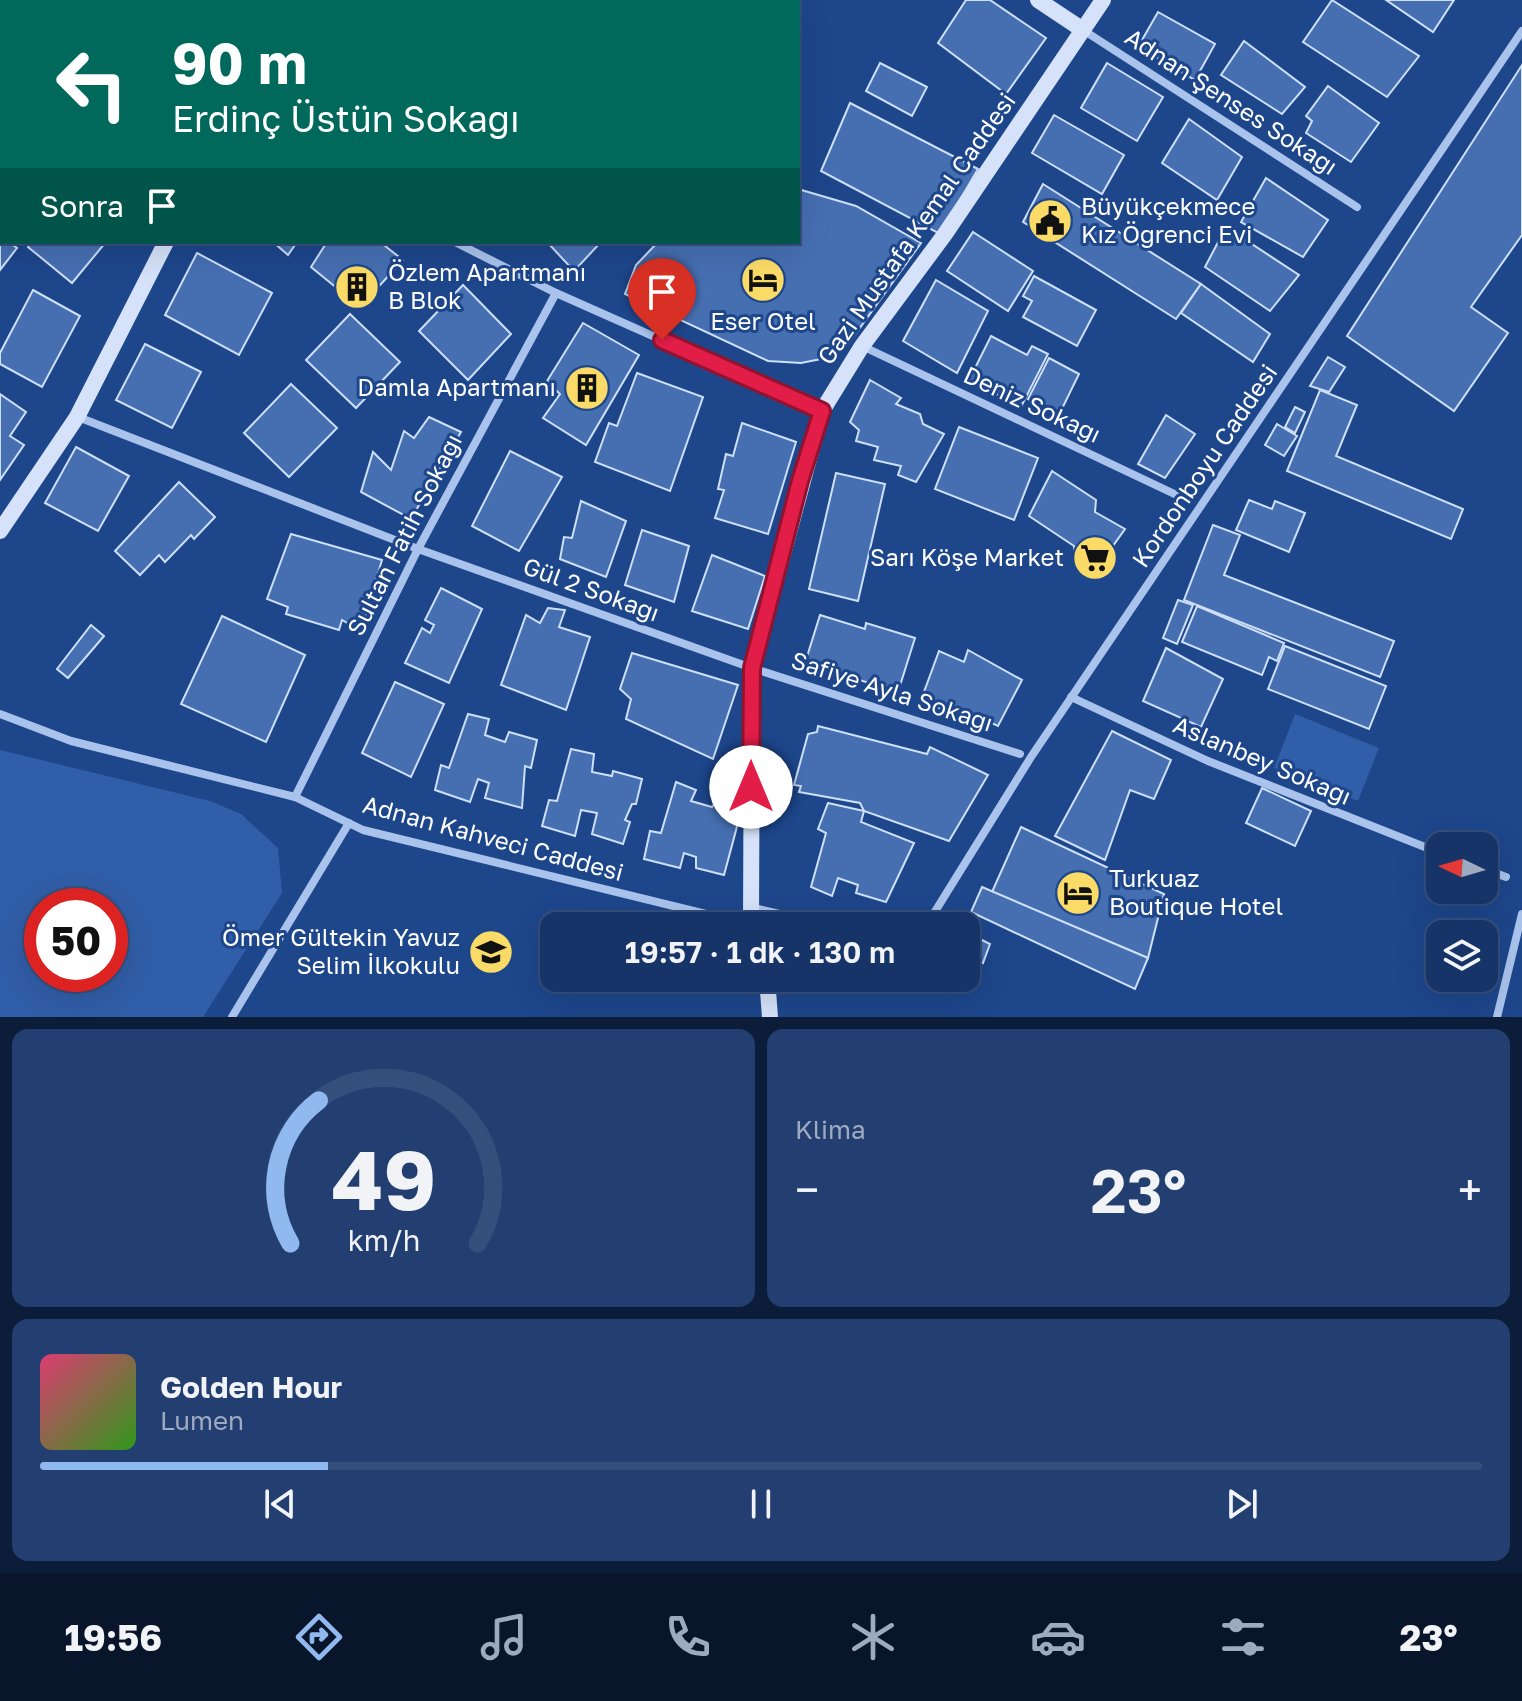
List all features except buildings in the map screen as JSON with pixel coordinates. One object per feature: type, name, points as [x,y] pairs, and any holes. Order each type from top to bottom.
[{"type":"main road","points":[[1038,0],[1083,30]]},
{"type":"main road","name":"Gazi Mustafa Kemal Caddesi","points":[[750,912],[752,668],[800,481],[822,411],[862,346],[945,234],[1103,0]]},
{"type":"main road","points":[[0,531],[77,417],[165,244]]},
{"type":"main road","points":[[768,992],[770,1017]]},
{"type":"street","name":"Adnan Şenses Sokağı","points":[[1083,30],[1357,207]]},
{"type":"street","name":"Kordonboyu Caddesi","points":[[935,912],[1071,697],[1522,31]]},
{"type":"street","points":[[459,244],[556,293],[822,411]]},
{"type":"street","name":"Sultan Fatih Sokağı","points":[[295,797],[418,549],[556,293]]},
{"type":"street","name":"Deniz Sokağı","points":[[862,346],[1185,499]]},
{"type":"street","name":"Gül 2 Sokağı","points":[[77,417],[418,549],[752,668]]},
{"type":"street","name":"Safiye Ayla Sokağı","points":[[752,668],[1020,754]]},
{"type":"street","name":"Aslanbey Sokağı","points":[[1071,697],[1208,761],[1426,847]]},
{"type":"street","name":"Adnan Kahveci Caddesi","points":[[0,714],[71,741],[295,797],[363,830],[694,912]]},
{"type":"street","points":[[232,1017],[349,823]]},
{"type":"street","points":[[1498,874],[1506,877]]},
{"type":"street","points":[[750,907],[771,912]]},
{"type":"street","points":[[1497,1017],[1522,914]]},
{"type":"shaded area","points":[[1295,714],[1379,748],[1358,801],[1274,768]]},
{"type":"shaded area","points":[[0,750],[210,801],[241,814],[278,848],[282,893],[203,1017],[0,1017]]},
{"type":"place","name":"Büyükçekmece Kız Öğrenci Evi","points":[[1050,221]]},
{"type":"place","name":"Eser Otel","points":[[763,280]]},
{"type":"place","name":"Özlem Apartmanı B Blok","points":[[357,287]]},
{"type":"place","name":"Damla Apartmanı","points":[[587,388]]},
{"type":"place","name":"Sarı Köşe Market","points":[[1095,558]]},
{"type":"place","name":"Turkuaz Boutique Hotel","points":[[1078,893]]},
{"type":"place","name":"Ömer Gültekin Yavuz Selim İlkokulu","points":[[491,952]]},
{"type":"route","points":[[662,340],[822,411],[800,481],[752,668],[751,787]]}]
